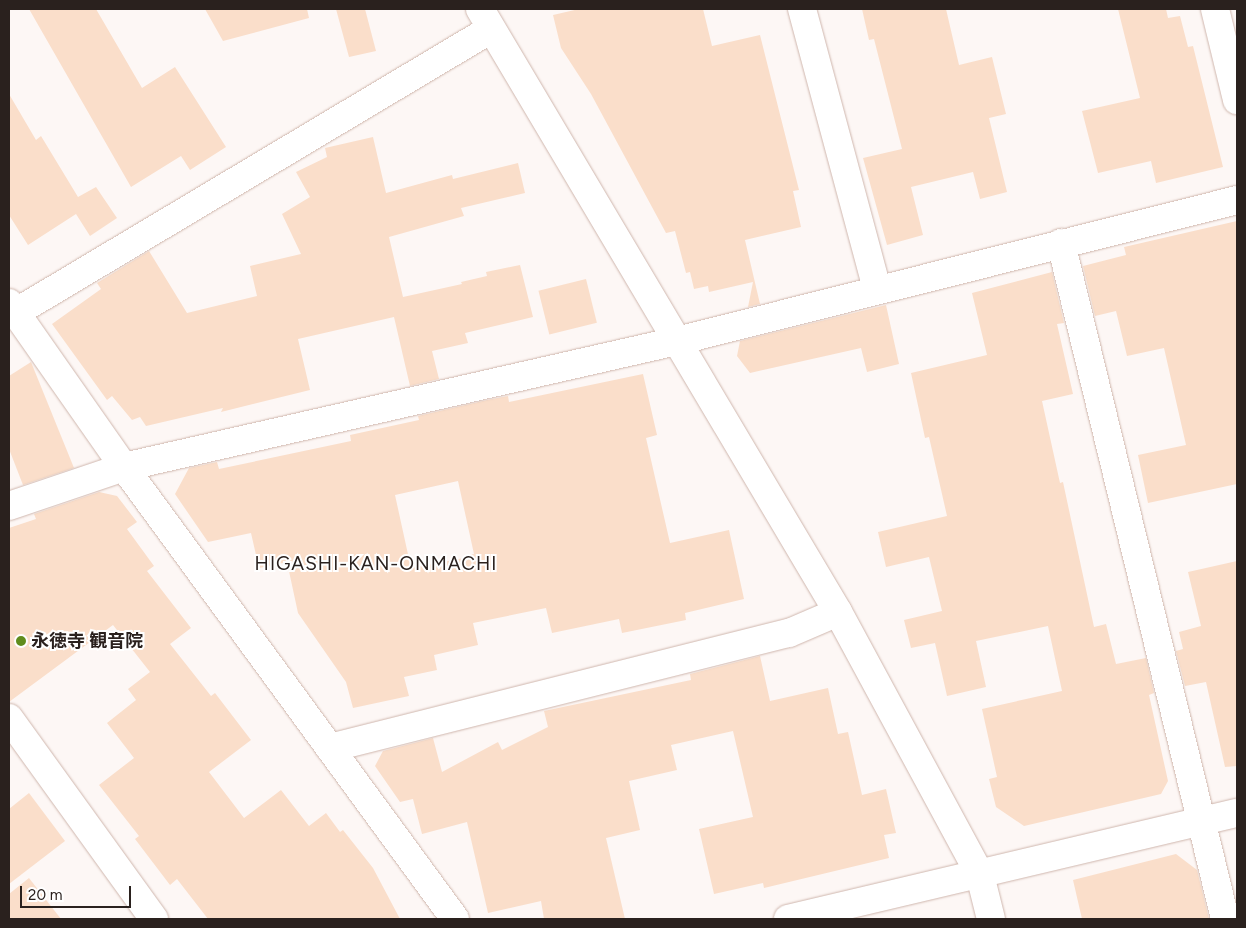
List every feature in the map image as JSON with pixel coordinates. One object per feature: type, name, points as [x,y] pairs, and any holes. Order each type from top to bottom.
[{"type":"street","points":[[802,9],[877,289]]},
{"type":"street","points":[[1215,9],[1237,100]]},
{"type":"street","points":[[455,919],[124,467],[12,308],[485,19],[838,612],[980,874],[991,919]]},
{"type":"street","points":[[9,506],[124,467],[677,340],[1237,200]]},
{"type":"street","points":[[1061,243],[1225,919]]},
{"type":"street","points":[[330,748],[789,633],[838,612]]},
{"type":"street","points":[[9,718],[154,919]]},
{"type":"street","points":[[788,919],[1237,813]]},
{"type":"building","points":[[29,9],[96,9],[142,88],[175,67],[226,147],[190,170],[181,156],[131,187]]},
{"type":"building","points":[[205,9],[307,9],[309,18],[223,41]]},
{"type":"building","points":[[336,9],[365,9],[376,51],[349,57]]},
{"type":"building","points":[[579,9],[703,9],[712,46],[760,35],[799,190],[793,191],[801,227],[745,240],[760,304],[748,307],[753,282],[709,292],[708,286],[694,289],[690,272],[686,273],[675,231],[666,233],[591,94],[561,48],[553,15]]},
{"type":"building","points":[[862,9],[946,9],[959,65],[992,57],[1006,114],[989,118],[1007,192],[980,199],[973,172],[911,187],[923,235],[887,245],[863,158],[902,149],[874,39],[869,40]]},
{"type":"building","points":[[1118,9],[1166,9],[1168,18],[1180,16],[1188,47],[1193,46],[1223,167],[1156,183],[1151,161],[1098,173],[1082,111],[1140,98]]},
{"type":"building","points":[[9,94],[36,140],[41,136],[78,197],[96,187],[117,218],[90,236],[76,214],[28,245],[9,215]]},
{"type":"building","points":[[373,137],[386,193],[452,175],[453,179],[518,163],[525,193],[461,208],[464,216],[389,237],[403,297],[462,284],[461,282],[487,276],[486,272],[520,265],[533,317],[465,333],[468,343],[432,351],[439,379],[410,386],[394,317],[298,339],[310,390],[221,412],[223,408],[146,426],[140,417],[132,420],[112,396],[107,400],[52,324],[101,289],[97,283],[149,251],[187,313],[257,296],[250,266],[301,254],[282,214],[310,197],[296,172],[327,157],[325,148]]},
{"type":"building","points":[[1237,221],[1237,484],[1148,503],[1138,455],[1186,445],[1164,348],[1127,356],[1116,311],[1095,316],[1083,266],[1126,255],[1124,247]]},
{"type":"building","points":[[1052,272],[1064,323],[1057,324],[1073,394],[1042,401],[1060,483],[1063,482],[1094,627],[1106,624],[1116,664],[1146,658],[1154,693],[1149,695],[1168,781],[1161,794],[1024,826],[996,807],[989,779],[997,777],[982,709],[1062,691],[1048,626],[976,641],[986,687],[947,696],[935,643],[911,648],[904,620],[942,611],[929,557],[886,567],[878,532],[947,516],[929,437],[925,438],[911,373],[987,355],[972,293]]},
{"type":"building","points":[[586,279],[597,323],[549,335],[538,291]]},
{"type":"building","points":[[886,305],[899,364],[867,372],[861,348],[750,373],[737,356],[740,341]]},
{"type":"building","points":[[31,362],[74,468],[23,485],[9,449],[9,376]]},
{"type":"building","points":[[643,374],[657,435],[646,438],[670,543],[729,530],[744,599],[685,613],[686,620],[622,633],[619,619],[552,633],[546,608],[473,623],[478,645],[434,655],[437,670],[404,677],[409,696],[353,708],[346,682],[298,613],[287,562],[259,568],[251,533],[208,542],[175,494],[189,468],[217,462],[219,469],[351,441],[350,435],[419,420],[418,416],[487,400],[508,396],[509,402]],"holes":[[[458,481],[474,554],[468,555],[469,557],[411,568],[395,495]]]},
{"type":"building","points":[[99,492],[117,496],[137,522],[127,529],[154,566],[147,571],[191,628],[170,644],[211,696],[215,693],[251,740],[209,772],[244,818],[281,790],[309,826],[326,813],[340,832],[343,830],[373,868],[400,919],[208,919],[177,879],[170,885],[135,839],[139,836],[99,785],[134,758],[107,723],[136,700],[128,689],[150,672],[113,625],[9,702],[9,528],[36,519],[34,514]]},
{"type":"building","points":[[1237,561],[1237,766],[1225,767],[1206,682],[1185,686],[1176,651],[1183,649],[1179,632],[1201,626],[1188,572]]},
{"type":"building","points":[[760,656],[770,701],[828,688],[838,734],[848,732],[862,795],[886,789],[896,833],[884,835],[889,858],[764,888],[763,883],[714,894],[699,829],[753,817],[733,731],[671,745],[677,770],[629,781],[640,830],[606,838],[625,919],[544,919],[541,901],[488,913],[467,822],[422,834],[413,799],[400,802],[375,766],[383,751],[433,738],[442,772],[498,742],[502,750],[548,727],[544,711],[691,680],[690,674]]},
{"type":"building","points":[[29,793],[65,841],[9,884],[9,809]]},
{"type":"building","points":[[1176,854],[1197,870],[1209,919],[1082,919],[1073,880]]},
{"type":"building","points":[[29,878],[61,919],[9,919],[9,894]]},
{"type":"place","name":"永徳寺 観音院","points":[[21,641]]},
{"type":"district","name":"HIGASHI-KAN-ONMACHI","points":[[376,564]]}]
